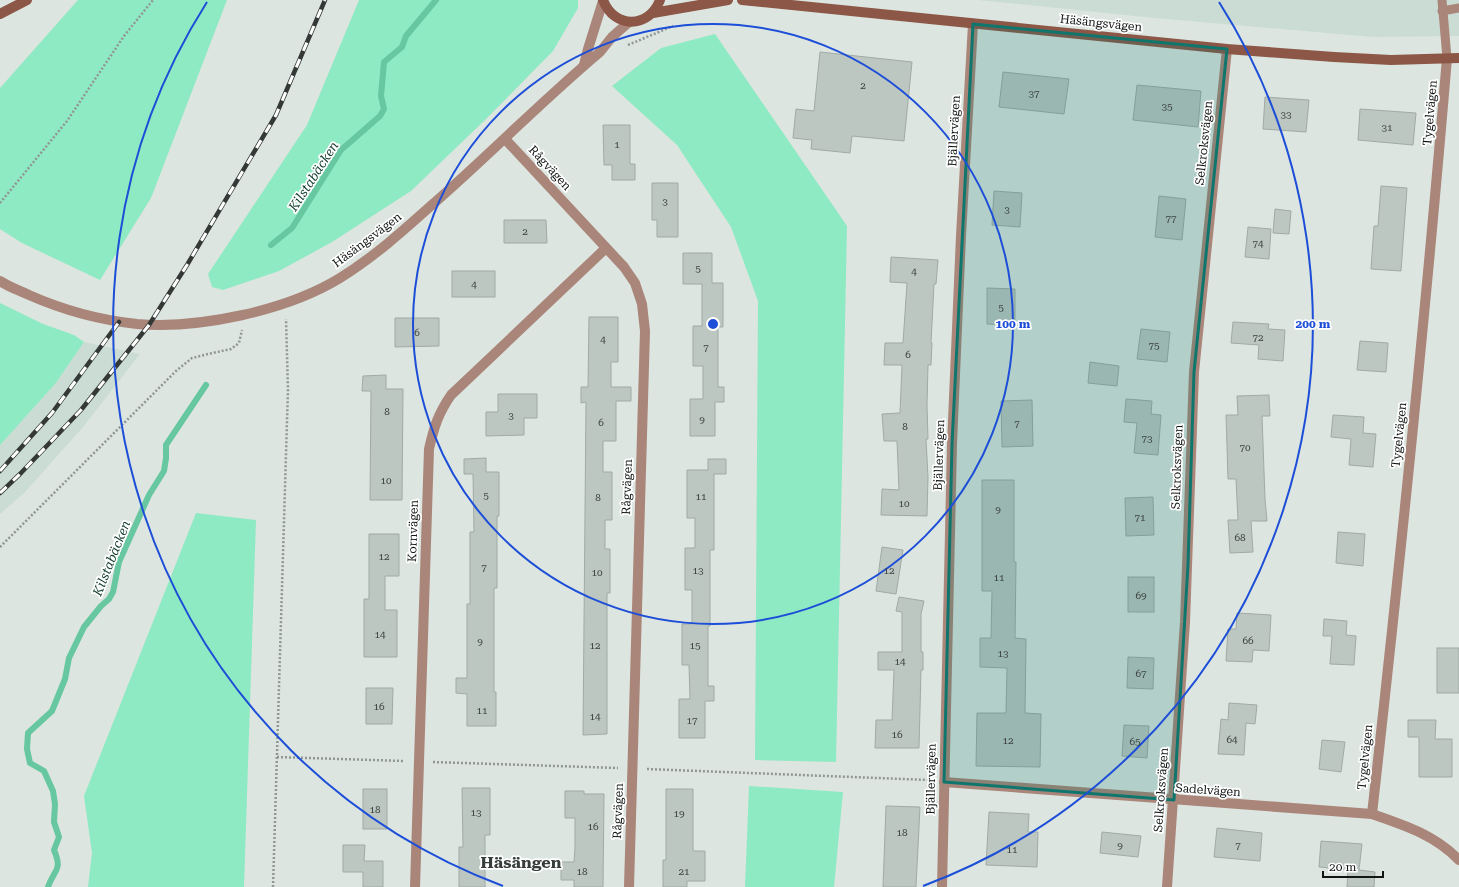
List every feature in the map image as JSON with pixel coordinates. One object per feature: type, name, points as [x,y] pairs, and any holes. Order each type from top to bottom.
[{"type":"street","points":[[0,14],[27,0]]},
{"type":"street","points":[[603,0],[606,9],[612,16],[629,22],[642,20],[653,13],[728,0]]},
{"type":"street","points":[[584,65],[603,0]]},
{"type":"street","points":[[653,13],[660,0]]},
{"type":"street","name":"Häsängsvägen","points":[[742,0],[1227,49],[1391,60],[1459,58]]},
{"type":"street","name":"Häsängsvägen","points":[[0,281],[52,305],[94,318],[127,323],[158,325],[190,324],[228,318],[267,308],[304,295],[339,279],[369,258],[406,228],[600,52],[612,37],[629,22]]},
{"type":"street","name":"Bjällervägen","points":[[942,887],[952,444],[961,236],[973,24]]},
{"type":"street","name":"Selkroksvägen","points":[[1167,887],[1188,572],[1194,372],[1227,49]]},
{"type":"street","name":"Tygelvägen","points":[[1372,814],[1403,530],[1434,220],[1447,58]]},
{"type":"street","name":"Rågvägen","points":[[505,139],[624,267],[635,284],[642,304],[645,331],[629,887]]},
{"type":"street","name":"Kornvägen","points":[[415,887],[429,449],[435,424],[443,407],[451,395],[606,248]]},
{"type":"street","name":"Sadelvägen","points":[[944,782],[1372,814],[1403,824],[1432,838],[1459,860]]},
{"type":"lane","points":[[1442,0],[1447,58]]},
{"type":"lane","points":[[1442,11],[1459,8]]},
{"type":"path","points":[[0,203],[67,121],[124,36],[153,0]]},
{"type":"path","points":[[625,46],[674,25]]},
{"type":"path","points":[[273,887],[288,390],[286,319]]},
{"type":"path","points":[[0,547],[177,370],[192,358],[231,349],[239,342],[242,329]]},
{"type":"path","points":[[277,757],[632,768],[944,782]]},
{"type":"highlighted area","points":[[973,24],[1227,49],[1194,372],[1188,565],[1174,800],[944,782],[952,444]]},
{"type":"shaded area","points":[[978,0],[1459,0],[1459,36],[1373,37],[1155,18]]},
{"type":"shaded area","points":[[84,342],[140,354],[83,427],[24,493],[0,514],[0,445],[55,384]]},
{"type":"green space","points":[[78,0],[227,0],[151,198],[100,280],[22,243],[0,229],[0,88]]},
{"type":"green space","points":[[359,0],[578,0],[578,8],[553,51],[487,118],[411,191],[332,242],[279,271],[223,290],[212,287],[208,274],[307,125]]},
{"type":"green space","points":[[715,34],[847,226],[836,762],[755,760],[758,301],[731,227],[677,145],[612,86],[661,48]]},
{"type":"green space","points":[[0,303],[43,324],[74,335],[84,342],[55,384],[0,445]]},
{"type":"green space","points":[[196,513],[256,520],[244,887],[88,887],[92,853],[84,796]]},
{"type":"green space","points":[[749,786],[843,792],[834,887],[745,887]]},
{"type":"building","points":[[820,52],[912,62],[904,141],[852,136],[850,153],[811,149],[812,140],[793,138],[796,109],[814,111]]},
{"type":"building","points":[[1003,72],[1069,79],[1064,114],[999,107]]},
{"type":"building","points":[[1137,85],[1201,91],[1198,127],[1133,120]]},
{"type":"building","points":[[1265,97],[1309,100],[1306,132],[1263,129]]},
{"type":"building","points":[[1360,109],[1416,113],[1413,145],[1358,140]]},
{"type":"building","points":[[603,125],[630,125],[630,164],[635,164],[635,180],[612,180],[612,165],[604,165]]},
{"type":"building","points":[[652,183],[678,183],[678,237],[657,237],[657,220],[652,220]]},
{"type":"building","points":[[1381,186],[1407,188],[1401,271],[1371,269],[1374,226],[1378,226]]},
{"type":"building","points":[[994,191],[1022,193],[1020,227],[992,225]]},
{"type":"building","points":[[1159,196],[1186,199],[1182,240],[1155,237]]},
{"type":"building","points":[[1275,209],[1291,211],[1289,234],[1273,233]]},
{"type":"building","points":[[504,220],[546,220],[547,243],[504,243]]},
{"type":"building","points":[[1248,227],[1271,229],[1269,259],[1245,257]]},
{"type":"building","points":[[683,253],[712,253],[712,283],[723,283],[723,327],[718,327],[718,387],[724,387],[724,402],[715,402],[715,436],[690,436],[690,399],[703,399],[703,366],[693,366],[693,326],[702,326],[702,284],[683,284]]},
{"type":"building","points":[[891,257],[938,260],[936,284],[934,284],[931,365],[928,365],[928,439],[926,439],[928,477],[927,516],[881,515],[882,489],[899,490],[897,441],[884,441],[882,414],[900,413],[902,365],[884,365],[885,343],[903,343],[907,283],[890,282]]},
{"type":"building","points":[[452,271],[495,271],[495,297],[452,297]]},
{"type":"building","points":[[987,288],[1015,289],[1015,325],[987,324]]},
{"type":"building","points":[[589,317],[618,317],[618,362],[611,362],[611,387],[631,387],[631,401],[616,401],[616,441],[603,441],[603,472],[612,472],[612,520],[605,520],[605,549],[610,549],[610,593],[607,593],[607,734],[583,735],[586,402],[581,403],[581,387],[588,387]]},
{"type":"building","points":[[395,318],[439,318],[439,346],[395,347]]},
{"type":"building","points":[[1233,322],[1269,324],[1268,329],[1285,330],[1283,361],[1258,359],[1259,345],[1231,343]]},
{"type":"building","points":[[1141,329],[1170,332],[1167,362],[1137,359]]},
{"type":"building","points":[[1360,341],[1388,343],[1386,372],[1357,370]]},
{"type":"building","points":[[1090,362],[1119,366],[1117,386],[1088,383]]},
{"type":"building","points":[[386,375],[386,389],[403,389],[402,500],[370,500],[371,391],[362,391],[363,376]]},
{"type":"building","points":[[498,394],[537,394],[537,418],[524,418],[524,435],[486,436],[486,412],[498,412]]},
{"type":"building","points":[[1269,395],[1270,416],[1262,416],[1267,521],[1251,521],[1253,552],[1230,553],[1228,520],[1238,520],[1236,479],[1228,479],[1226,415],[1238,415],[1237,396]]},
{"type":"building","points":[[1126,399],[1152,401],[1151,414],[1161,415],[1158,455],[1134,453],[1137,423],[1124,422]]},
{"type":"building","points":[[1032,400],[1033,446],[1002,447],[1001,401]]},
{"type":"building","points":[[1333,415],[1364,417],[1363,433],[1376,434],[1373,467],[1349,465],[1351,439],[1331,437]]},
{"type":"building","points":[[486,458],[486,472],[499,472],[499,516],[497,516],[497,588],[494,588],[494,692],[496,692],[496,726],[467,726],[467,694],[456,693],[456,678],[467,678],[467,604],[470,604],[470,532],[474,532],[473,474],[464,474],[464,459]]},
{"type":"building","points":[[708,459],[726,459],[726,474],[714,474],[714,550],[710,550],[708,686],[714,686],[714,701],[705,701],[705,738],[679,738],[679,699],[690,699],[689,665],[682,665],[682,624],[692,624],[692,590],[685,590],[685,548],[695,548],[695,518],[687,518],[687,470],[708,470]]},
{"type":"building","points":[[982,480],[1014,480],[1014,562],[1016,562],[1015,638],[1026,639],[1025,713],[1041,714],[1040,767],[976,766],[977,713],[1006,713],[1007,668],[980,667],[980,638],[991,638],[992,591],[982,591]]},
{"type":"building","points":[[1153,497],[1154,535],[1126,536],[1125,498]]},
{"type":"building","points":[[1338,532],[1365,534],[1363,566],[1336,563]]},
{"type":"building","points":[[369,534],[399,534],[399,576],[385,576],[385,610],[397,610],[397,657],[364,657],[364,599],[369,599]]},
{"type":"building","points":[[882,547],[903,550],[896,594],[876,591]]},
{"type":"building","points":[[1128,577],[1154,577],[1154,612],[1128,612]]},
{"type":"building","points":[[899,597],[924,601],[921,614],[921,652],[923,652],[923,670],[921,670],[919,748],[875,748],[876,720],[892,720],[894,670],[878,670],[878,652],[902,652],[902,612],[896,611]]},
{"type":"building","points":[[1237,613],[1271,615],[1269,651],[1253,650],[1252,662],[1226,661],[1228,629],[1236,629]]},
{"type":"building","points":[[1324,619],[1347,621],[1346,635],[1356,636],[1354,665],[1330,664],[1332,636],[1323,636]]},
{"type":"building","points":[[1437,648],[1459,648],[1459,693],[1437,693]]},
{"type":"building","points":[[1128,657],[1154,658],[1153,689],[1127,688]]},
{"type":"building","points":[[366,688],[393,688],[392,724],[366,724]]},
{"type":"building","points":[[1229,703],[1257,705],[1255,724],[1246,723],[1244,755],[1218,754],[1221,719],[1228,720]]},
{"type":"building","points":[[1408,720],[1436,720],[1435,739],[1452,739],[1452,777],[1419,777],[1419,737],[1408,737]]},
{"type":"building","points":[[1124,725],[1149,726],[1147,758],[1122,756]]},
{"type":"building","points":[[1322,740],[1345,742],[1341,772],[1319,769]]},
{"type":"building","points":[[462,788],[490,788],[490,835],[485,835],[485,887],[459,887],[459,847],[463,847]]},
{"type":"building","points":[[363,789],[387,789],[387,829],[363,829]]},
{"type":"building","points":[[666,789],[693,789],[693,851],[705,851],[705,881],[687,881],[687,887],[663,887],[663,860],[666,860]]},
{"type":"building","points":[[565,791],[584,791],[584,794],[604,794],[603,887],[574,887],[574,880],[561,880],[561,862],[574,862],[575,847],[575,818],[565,818]]},
{"type":"building","points":[[886,806],[920,807],[916,887],[883,887]]},
{"type":"building","points":[[989,812],[1029,814],[1028,832],[1038,832],[1037,867],[986,865]]},
{"type":"building","points":[[1217,828],[1262,833],[1260,861],[1214,857]]},
{"type":"building","points":[[1102,832],[1141,836],[1138,857],[1100,853]]},
{"type":"building","points":[[1321,841],[1362,844],[1359,870],[1375,872],[1374,887],[1347,887],[1348,870],[1319,867]]},
{"type":"building","points":[[343,845],[365,845],[364,861],[383,861],[383,887],[363,887],[363,872],[343,872]]},
{"type":"waterway","name":"Kilstabäcken","points":[[271,245],[292,228],[341,150],[380,116],[384,109],[381,96],[384,62],[402,47],[406,36],[436,0]]},
{"type":"waterway","name":"Kilstabäcken","points":[[48,887],[58,866],[57,857],[54,850],[59,837],[54,822],[55,804],[53,791],[44,771],[30,763],[27,749],[28,733],[52,711],[65,679],[69,658],[84,627],[101,606],[109,599],[113,592],[119,562],[149,495],[164,471],[166,445],[206,385]]},
{"type":"railway","points":[[0,493],[81,410],[149,325],[187,265],[276,115],[325,0]]},
{"type":"railway","points":[[0,471],[52,413],[119,322]]},
{"type":"district","name":"Häsängen","points":[[521,862]]}]
